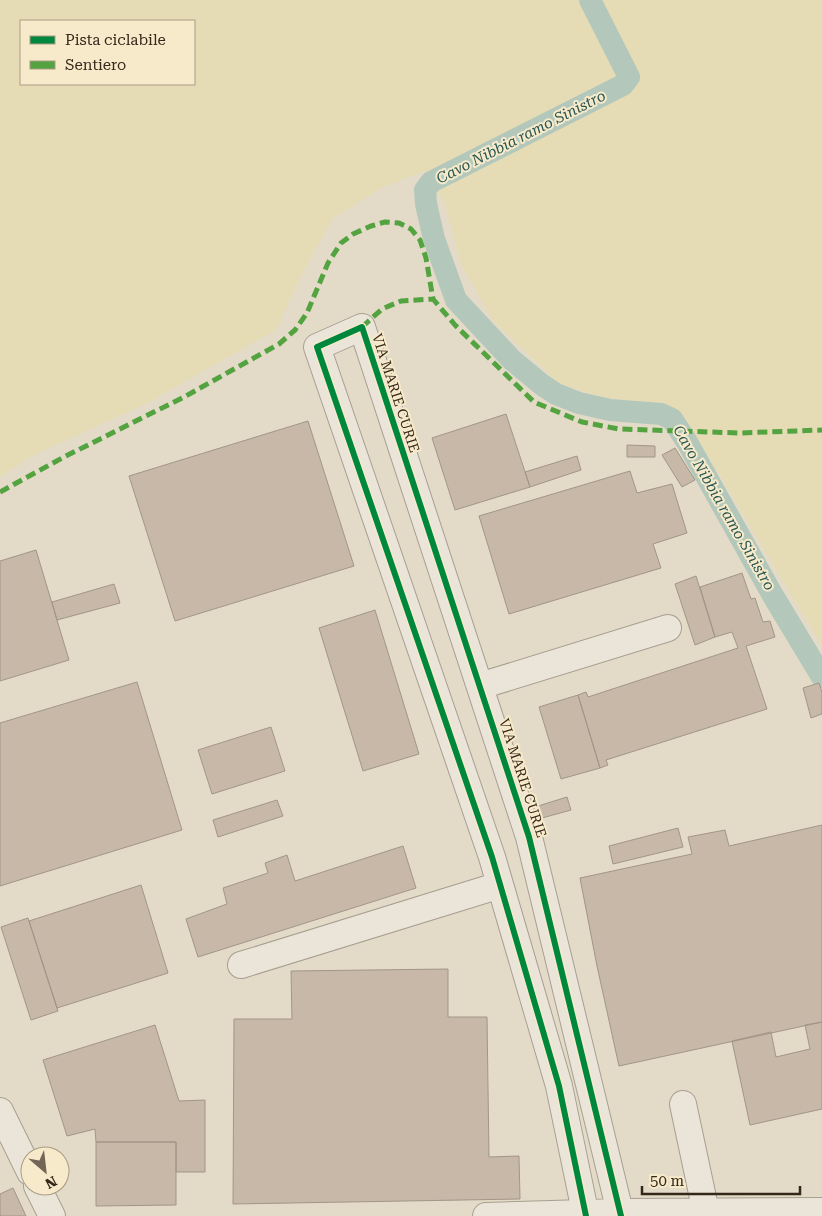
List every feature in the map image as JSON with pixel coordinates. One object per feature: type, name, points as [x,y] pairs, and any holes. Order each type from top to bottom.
[{"type":"street","name":"VIA MARIE CURIE","points":[[586,1215],[559,1086],[492,857],[317,347],[362,327],[529,837],[589,1078],[620,1214]]},
{"type":"street","points":[[480,686],[668,628]]},
{"type":"street","points":[[241,965],[500,884]]},
{"type":"street","points":[[684,1104],[706,1212]]},
{"type":"street","points":[[0,1111],[20,1152]]},
{"type":"street","points":[[42,1196],[52,1216]]},
{"type":"street","points":[[486,1216],[822,1211]]},
{"type":"shaded area","points":[[0,0],[822,0],[822,646],[686,419],[668,406],[597,396],[559,383],[494,322],[461,264],[444,201],[424,171],[380,189],[333,218],[302,274],[276,330],[145,404],[30,457],[0,477]]},
{"type":"building","points":[[506,414],[530,487],[455,510],[432,438]]},
{"type":"building","points":[[308,421],[354,566],[175,621],[129,476]]},
{"type":"building","points":[[627,445],[655,446],[655,457],[627,457]]},
{"type":"building","points":[[675,448],[695,480],[682,487],[662,455]]},
{"type":"building","points":[[577,456],[581,470],[530,487],[525,472]]},
{"type":"building","points":[[630,471],[637,493],[672,484],[687,533],[653,544],[661,568],[509,614],[479,516]]},
{"type":"building","points":[[36,550],[69,660],[0,681],[0,561]]},
{"type":"building","points":[[742,573],[751,599],[755,598],[763,622],[770,621],[775,637],[746,646],[767,709],[606,760],[608,765],[600,768],[578,695],[586,692],[588,697],[738,648],[732,632],[715,637],[700,587]]},
{"type":"building","points":[[696,576],[715,637],[695,645],[675,584]]},
{"type":"building","points":[[114,584],[120,603],[57,620],[52,602]]},
{"type":"building","points":[[375,610],[419,754],[363,771],[319,628]]},
{"type":"building","points":[[137,682],[182,830],[0,886],[0,723]]},
{"type":"building","points":[[819,683],[822,692],[822,714],[811,718],[803,688]]},
{"type":"building","points":[[578,695],[600,768],[561,779],[539,707]]},
{"type":"building","points":[[271,727],[285,771],[212,794],[198,750]]},
{"type":"building","points":[[567,797],[571,810],[542,818],[538,806]]},
{"type":"building","points":[[277,800],[283,816],[218,837],[213,820]]},
{"type":"building","points":[[822,825],[822,1022],[619,1066],[580,878],[692,854],[688,837],[725,830],[729,846]]},
{"type":"building","points":[[678,828],[683,847],[613,864],[609,846]]},
{"type":"building","points":[[403,846],[416,888],[198,957],[186,919],[227,904],[223,888],[268,873],[265,863],[287,855],[295,881]]},
{"type":"building","points":[[141,885],[168,973],[57,1008],[29,921]]},
{"type":"building","points":[[28,918],[58,1011],[31,1020],[1,927]]},
{"type":"building","points":[[448,969],[448,1017],[487,1017],[489,1157],[519,1156],[520,1199],[233,1204],[234,1019],[292,1019],[291,971]]},
{"type":"building","points":[[822,1022],[822,1109],[750,1125],[732,1041],[771,1032],[776,1057],[810,1049],[805,1025]]},
{"type":"building","points":[[155,1025],[179,1101],[205,1100],[205,1172],[176,1172],[176,1142],[96,1142],[95,1129],[67,1136],[43,1060]]},
{"type":"building","points":[[96,1142],[176,1142],[176,1205],[96,1206]]},
{"type":"building","points":[[13,1188],[26,1216],[0,1216],[0,1194]]},
{"type":"waterway","name":"Cavo Nibbia ramo Sinistro","points":[[590,0],[629,77],[623,85],[431,182],[425,190],[426,204],[434,239],[456,300],[512,360],[541,384],[556,394],[579,403],[610,410],[661,414],[672,419],[687,442],[772,594],[822,677]]},
{"type":"marked path","points":[[0,492],[64,457],[184,397],[279,344],[295,330],[307,313],[328,263],[341,243],[353,234],[385,222],[399,223],[411,229],[420,240],[426,258],[433,299],[455,325],[534,402],[582,422],[619,429],[739,433],[822,430]]},
{"type":"marked path","points":[[362,327],[382,309],[401,301],[433,299]]},
{"type":"cycle path","points":[[586,1216],[559,1086],[492,857],[317,347],[362,327],[529,837],[621,1216]]}]
